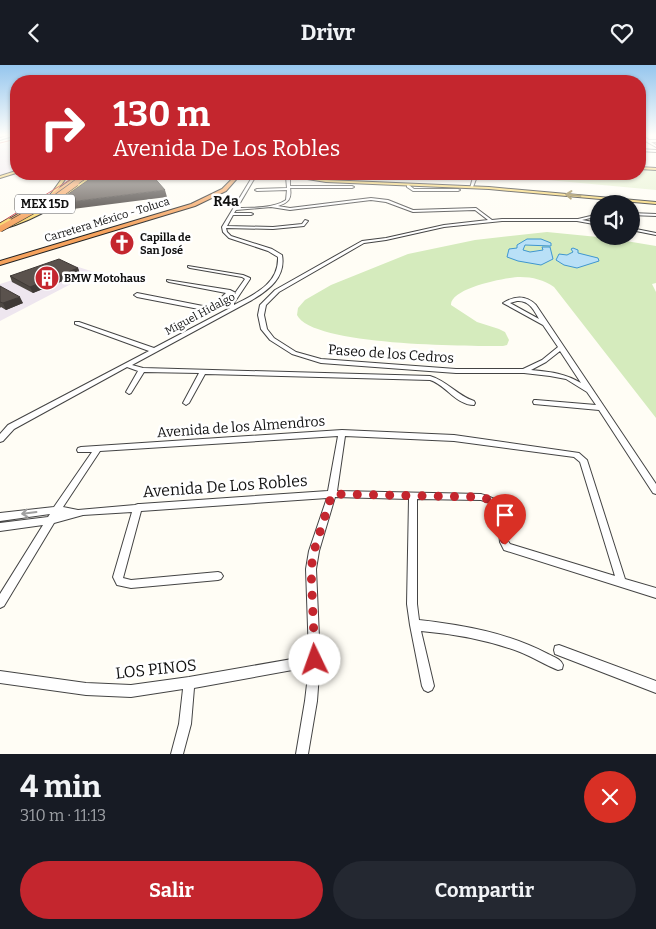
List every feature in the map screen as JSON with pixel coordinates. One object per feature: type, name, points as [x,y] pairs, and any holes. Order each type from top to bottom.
[{"type":"highway","points":[[9,221],[50,197],[74,180]]},
{"type":"highway","name":"MEX 15D","points":[[0,227],[48,202],[79,180]]},
{"type":"highway","points":[[0,258],[168,210],[219,193],[234,180]]},
{"type":"highway","name":"Carretera México - Toluca","points":[[0,263],[179,209],[219,193]]},
{"type":"main road","points":[[50,197],[63,180]]},
{"type":"main road","points":[[0,227],[22,223],[61,199],[86,180]]},
{"type":"main road","points":[[328,180],[408,186],[472,187],[656,203]]},
{"type":"main road","points":[[0,227],[9,221]]},
{"type":"street","points":[[252,180],[224,227],[262,229],[304,225],[306,221]]},
{"type":"street","points":[[233,211],[280,205],[287,201],[288,180]]},
{"type":"street","points":[[472,187],[474,180]]},
{"type":"street","points":[[408,186],[412,189],[458,190]]},
{"type":"street","points":[[257,190],[352,187]]},
{"type":"street","points":[[262,197],[266,189]]},
{"type":"street","points":[[269,206],[290,209],[348,201],[376,200],[413,211],[476,209],[491,221]]},
{"type":"street","points":[[233,211],[251,215]]},
{"type":"street","points":[[640,214],[656,215]]},
{"type":"street","points":[[577,220],[590,217]]},
{"type":"street","points":[[577,220],[590,222]]},
{"type":"street","name":"Paseo de los Cedros","points":[[577,220],[491,221],[444,226],[364,242],[288,283],[263,305],[261,319],[264,329],[272,339],[303,356],[336,363],[456,371],[524,371],[562,376],[590,391]]},
{"type":"street","name":"Miguel Hidalgo","points":[[0,439],[11,427],[233,309],[270,286],[278,272],[281,261],[280,256],[230,237],[226,234],[224,227]]},
{"type":"street","points":[[640,231],[656,235]]},
{"type":"street","points":[[190,267],[246,277],[248,281],[231,303],[233,309]]},
{"type":"street","points":[[169,281],[238,293]]},
{"type":"street","points":[[136,295],[208,309],[215,306],[230,292]]},
{"type":"street","points":[[543,323],[506,303],[519,298],[526,299],[532,305],[656,491]]},
{"type":"street","points":[[76,323],[153,350]]},
{"type":"street","name":"Paseo de los Cedros","points":[[524,371],[544,361],[561,347]]},
{"type":"street","points":[[127,365],[142,370],[430,379],[440,381],[457,398],[472,403]]},
{"type":"street","points":[[129,391],[142,370]]},
{"type":"street","points":[[186,403],[203,372]]},
{"type":"street","points":[[536,402],[602,408]]},
{"type":"street","points":[[342,433],[408,435],[509,444],[572,453],[583,460],[622,581]]},
{"type":"street","name":"Avenida de los Almendros","points":[[81,450],[342,433],[332,494],[314,551],[311,569],[315,660],[311,701],[302,754]]},
{"type":"street","points":[[0,603],[57,510],[98,449]]},
{"type":"street","name":"Avenida De Los Robles","points":[[0,517],[57,510],[82,512],[332,494],[481,497],[489,499],[500,508],[504,542],[507,547],[656,593]]},
{"type":"street","points":[[413,496],[411,581],[415,625],[428,686]]},
{"type":"street","points":[[138,507],[118,577],[120,582],[131,584],[218,576]]},
{"type":"street","name":"Avenida De Los Robles","points":[[0,527],[52,520],[82,512]]},
{"type":"street","points":[[415,625],[485,634],[522,647],[558,665]]},
{"type":"street","points":[[559,650],[656,687]]},
{"type":"street","name":"LOS PINOS","points":[[0,677],[86,689],[131,691],[188,683],[315,660]]},
{"type":"street","points":[[177,754],[185,724],[188,683]]},
{"type":"shaded area","points":[[0,167],[10,167],[10,172],[0,175]]},
{"type":"shaded area","points":[[66,263],[94,272],[0,321],[0,284]]},
{"type":"green space","points":[[646,169],[656,170],[656,190],[549,180],[646,180]]},
{"type":"green space","points":[[547,232],[590,236],[590,245],[640,245],[640,243],[656,246],[656,283],[652,284],[656,292],[656,418],[554,287],[538,279],[520,277],[492,281],[459,293],[453,299],[451,305],[477,322],[505,332],[509,340],[507,345],[503,346],[458,346],[360,338],[331,333],[309,325],[297,315],[298,308],[305,300],[331,285],[408,254],[475,240]]},
{"type":"water","points":[[527,239],[541,239],[551,243],[551,246],[525,245],[523,250],[530,252],[543,250],[542,247],[550,247],[553,259],[541,265],[507,257],[509,249],[517,248],[517,245]]},
{"type":"water","points":[[571,249],[578,250],[578,253],[598,258],[599,261],[577,268],[564,265],[556,260],[559,254],[567,255],[573,252]]},
{"type":"building","points":[[88,180],[156,180],[165,190],[54,204]]},
{"type":"building","points":[[59,259],[78,268],[30,287],[10,276]]},
{"type":"building","points":[[0,286],[20,297],[3,303],[0,302]]},
{"type":"railway","points":[[0,223],[69,180]]},
{"type":"place","name":"Capilla de San José","points":[[122,243]]},
{"type":"place","name":"BMW Motohaus","points":[[47,278]]},
{"type":"district","name":"R4a","points":[[226,201]]},
{"type":"route","points":[[315,660],[310,576],[314,551],[332,494],[481,497],[489,499],[500,508],[505,545]]}]
